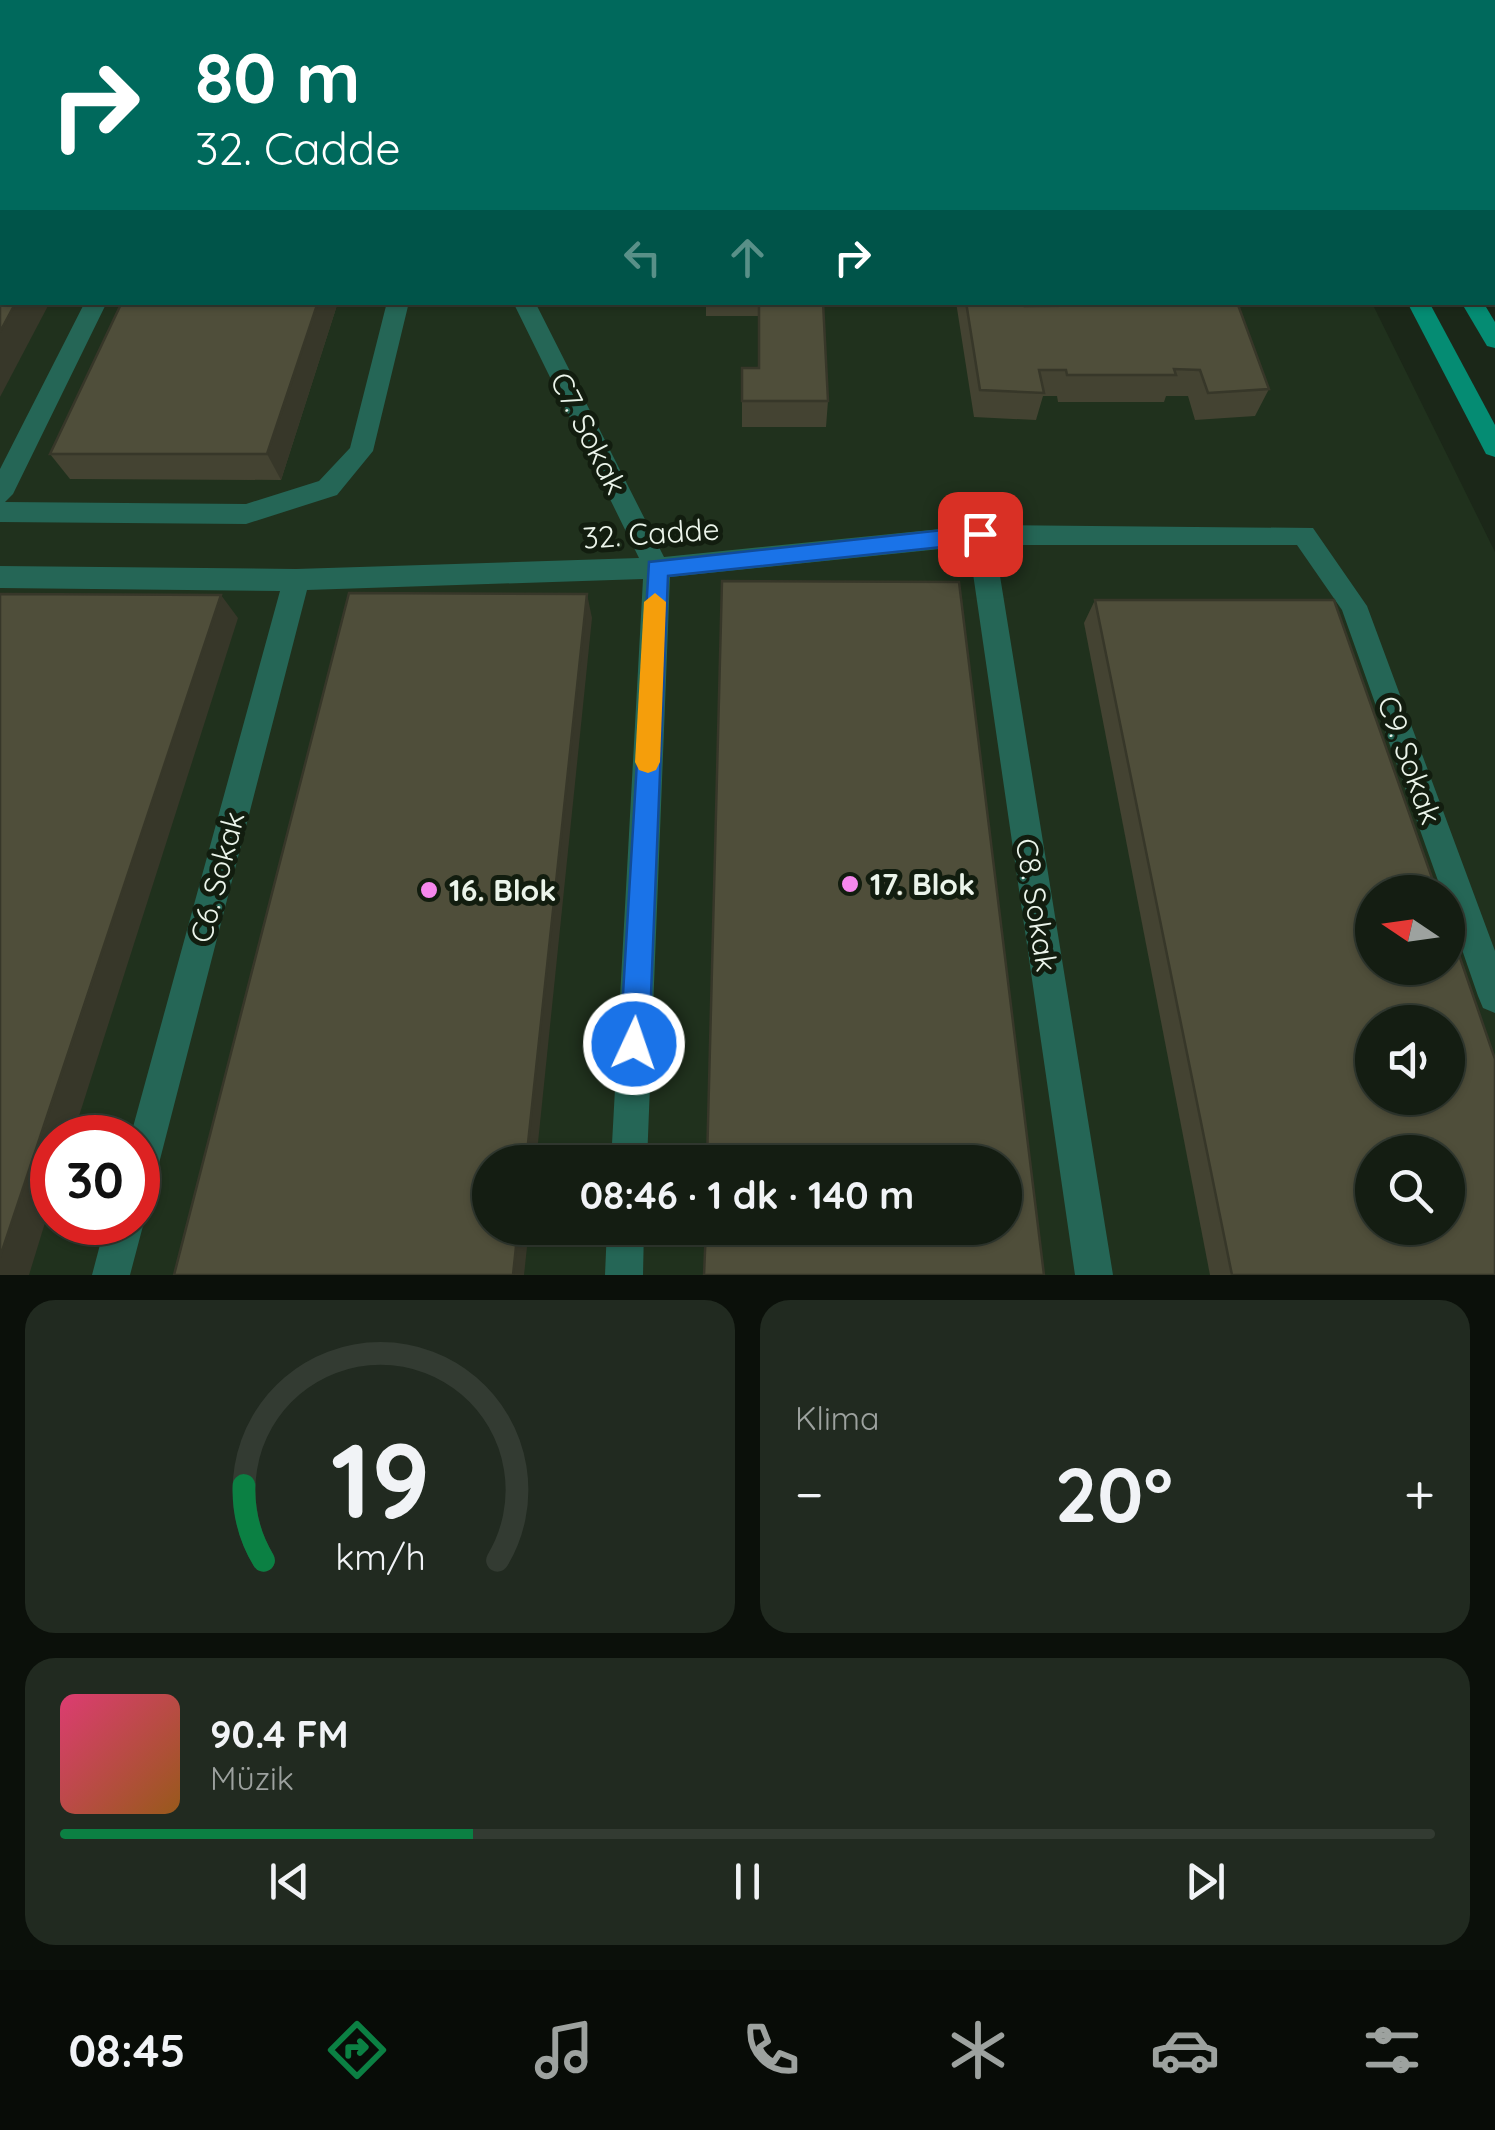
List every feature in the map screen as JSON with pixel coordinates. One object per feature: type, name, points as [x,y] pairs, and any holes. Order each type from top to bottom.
[{"type":"main road","points":[[1420,305],[1495,448]]},
{"type":"main road","points":[[1474,305],[1495,340]]},
{"type":"street","points":[[0,494],[94,305]]},
{"type":"street","points":[[0,512],[246,514],[328,488],[361,450],[397,305]]},
{"type":"street","name":"C7. Sokak","points":[[526,305],[657,568],[630,1145]]},
{"type":"street","name":"32. Cadde","points":[[0,577],[296,580],[657,568],[980,534],[1304,535]]},
{"type":"street","name":"C8. Sokak","points":[[980,534],[1094,1275]]},
{"type":"street","name":"C9. Sokak","points":[[1304,535],[1354,606],[1495,996]]},
{"type":"street","name":"C6. Sokak","points":[[154,1115],[296,580]]},
{"type":"street","points":[[111,1275],[119,1245]]},
{"type":"street","points":[[624,1275],[625,1245]]},
{"type":"shaded area","points":[[0,305],[1373,305],[1495,552],[1495,1275],[0,1275]]},
{"type":"building","points":[[0,305],[14,305],[0,332]]},
{"type":"building","points":[[121,305],[317,305],[267,454],[50,454]]},
{"type":"building","points":[[759,305],[823,305],[828,401],[742,401],[742,368],[759,368]]},
{"type":"building","points":[[966,305],[1238,305],[1269,389],[1208,393],[1200,370],[1174,369],[1176,375],[1067,375],[1066,370],[1039,370],[1044,393],[980,390]]},
{"type":"building","name":"17. Blok","points":[[722,581],[959,582],[1044,1275],[704,1275],[705,1245],[1022,1245],[1022,1145],[707,1145]]},
{"type":"building","name":"16. Blok","points":[[349,593],[587,594],[528,1145],[472,1145],[472,1245],[516,1245],[513,1275],[174,1275]]},
{"type":"building","points":[[0,594],[221,595],[47,1115],[30,1115],[30,1167],[0,1257]]},
{"type":"building","points":[[1095,600],[1334,600],[1431,875],[1355,875],[1355,985],[1465,985],[1465,972],[1495,1059],[1495,1275],[1232,1275]]},
{"type":"slow traffic","points":[[648,762],[655,602]]},
{"type":"place","name":"17. Blok","points":[[850,884]]},
{"type":"place","name":"16. Blok","points":[[429,890]]},
{"type":"route","points":[[634,1044],[657,568],[980,534]]}]
